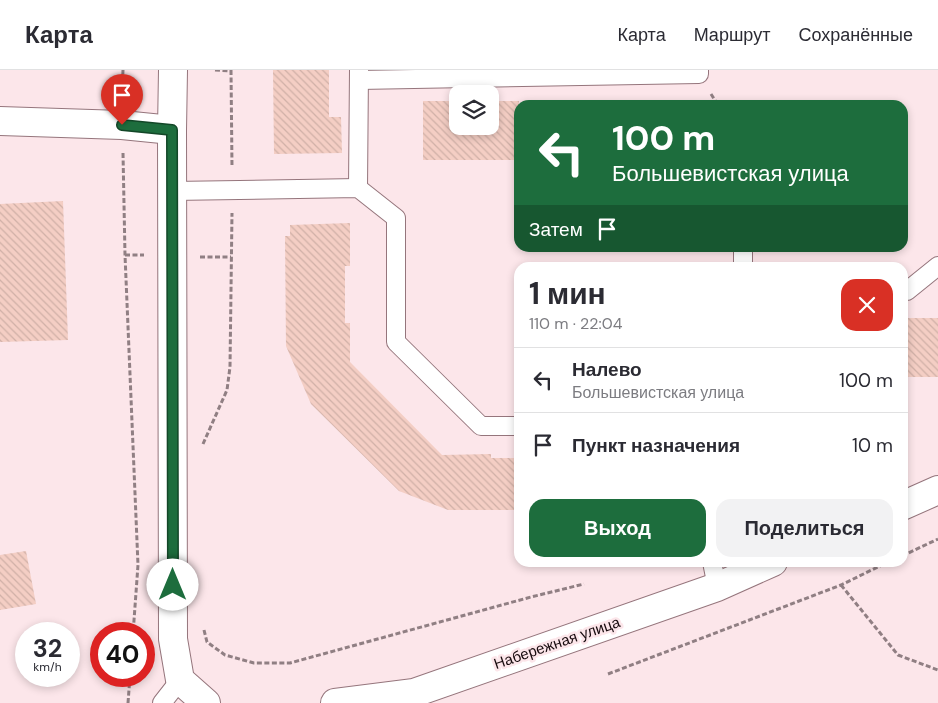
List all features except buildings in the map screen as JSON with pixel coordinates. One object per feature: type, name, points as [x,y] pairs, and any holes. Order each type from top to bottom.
[{"type":"street","points":[[173,70],[173,640],[180,680],[206,703]]},
{"type":"street","points":[[0,121],[122,125],[172,130]]},
{"type":"street","points":[[908,503],[938,490]]},
{"type":"street","name":"Набережная улица","points":[[335,703],[414,693],[714,575],[750,567]]},
{"type":"lane","points":[[358,188],[359,75],[699,74],[699,70]]},
{"type":"lane","points":[[172,191],[358,188],[396,218],[396,342],[481,426],[514,426]]},
{"type":"lane","points":[[908,290],[938,266]]},
{"type":"lane","points":[[162,703],[180,680]]},
{"type":"path","points":[[123,70],[122,125],[125,255],[138,565],[134,622]]},
{"type":"path","points":[[203,451],[204,442],[227,390],[230,366],[231,70],[215,70]]},
{"type":"path","points":[[908,553],[938,539]]},
{"type":"path","points":[[608,674],[841,584],[877,567]]},
{"type":"path","points":[[202,625],[207,642],[225,655],[254,664],[290,663],[584,584]]},
{"type":"path","points":[[841,584],[898,655],[938,670]]},
{"type":"path","points":[[128,703],[129,687]]},
{"type":"route","points":[[122,125],[172,130],[173,585]]}]
